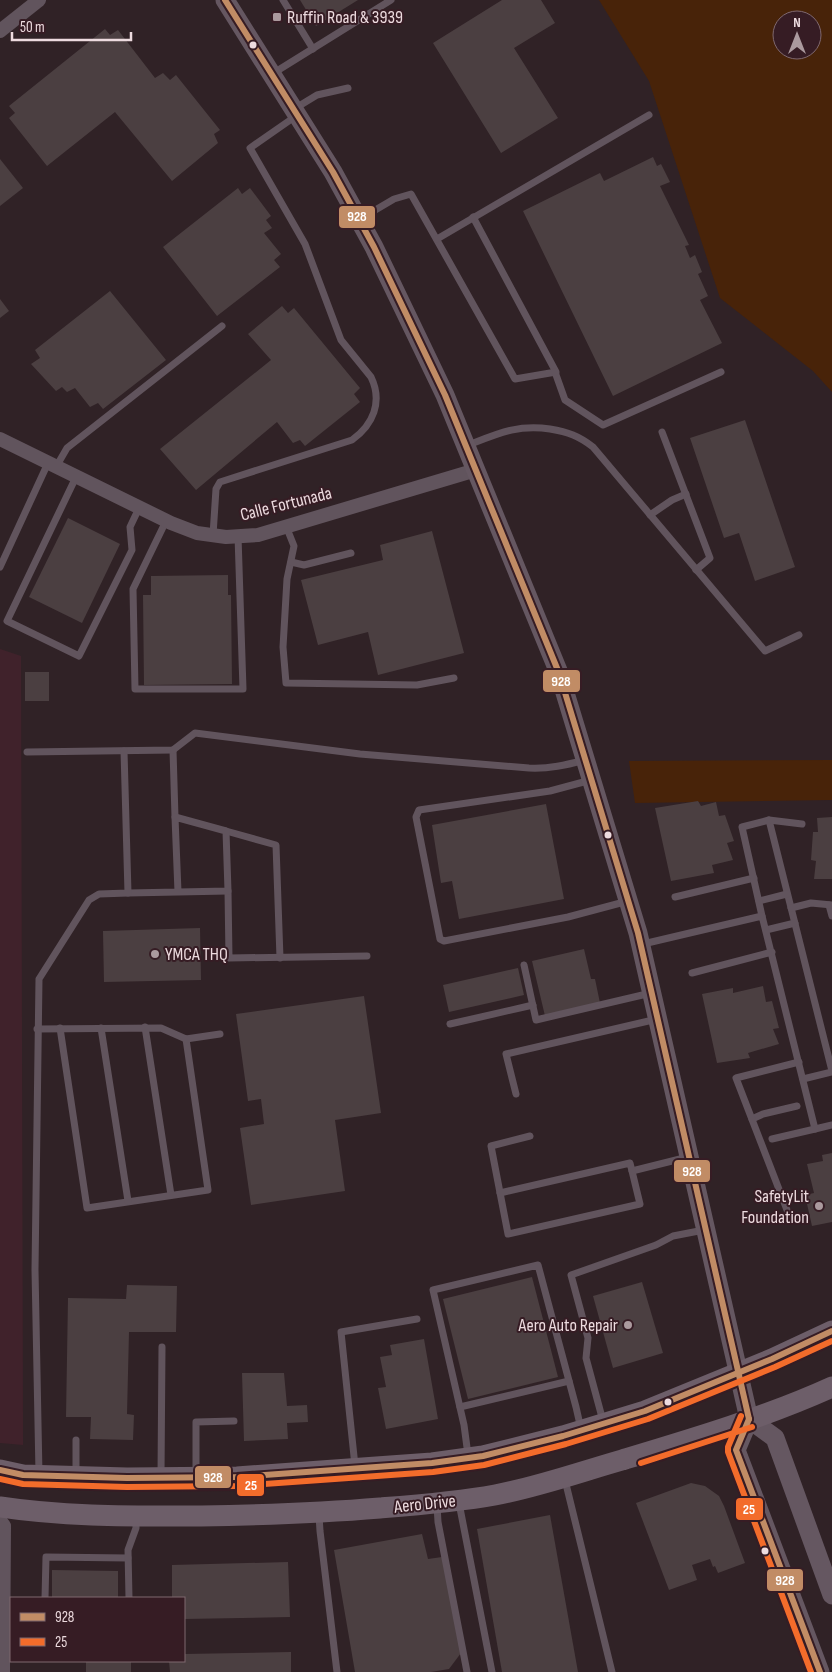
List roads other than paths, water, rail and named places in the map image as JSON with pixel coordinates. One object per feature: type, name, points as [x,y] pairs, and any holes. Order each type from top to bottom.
[{"type":"main road","points":[[225,0],[333,172],[359,219],[445,394],[559,673],[640,945],[749,1419],[736,1450],[820,1672]]},
{"type":"main road","points":[[0,1470],[39,1475],[237,1477],[432,1463],[492,1454],[581,1431],[645,1411],[738,1373],[832,1331]]},
{"type":"main road","name":"Aero Drive","points":[[0,1507],[22,1510],[136,1516],[246,1515],[436,1504],[496,1495],[663,1448],[795,1404],[832,1386]]},
{"type":"main road","points":[[749,1419],[775,1438],[832,1595]]},
{"type":"street","points":[[0,31],[39,0]]},
{"type":"street","name":"Calle Fortunada","points":[[0,439],[166,521],[197,533],[226,537],[258,534],[476,470]]},
{"type":"street","points":[[0,1522],[3,1526],[7,1612],[2,1672]]},
{"type":"lane","points":[[283,0],[313,49]]},
{"type":"lane","points":[[272,74],[391,0]]},
{"type":"lane","points":[[213,535],[216,489],[220,482],[352,440],[369,425],[373,415],[376,402],[374,384],[371,377],[341,340],[305,244],[250,148],[317,95],[348,88]]},
{"type":"lane","points":[[437,239],[649,115]]},
{"type":"lane","points":[[359,219],[394,199],[412,194],[515,379],[555,372]]},
{"type":"lane","points":[[473,217],[556,372],[565,400],[603,425],[721,372]]},
{"type":"lane","points":[[0,567],[52,465],[67,448],[222,326]]},
{"type":"lane","points":[[466,446],[521,427],[539,427],[581,438],[593,447],[765,651],[798,635]]},
{"type":"lane","points":[[662,432],[710,558],[696,570]]},
{"type":"lane","points":[[76,477],[7,621],[79,656],[132,550],[130,527],[139,508]]},
{"type":"lane","points":[[650,516],[672,500],[686,494]]},
{"type":"lane","points":[[166,521],[133,589],[135,689],[243,689],[238,536]]},
{"type":"lane","points":[[286,526],[294,546],[287,579],[284,637],[286,683],[417,685],[454,678]]},
{"type":"lane","points":[[291,562],[304,565],[351,553]]},
{"type":"lane","points":[[28,752],[173,750],[195,732],[360,754],[529,768],[559,767],[585,760]]},
{"type":"lane","points":[[173,750],[178,892]]},
{"type":"lane","points":[[124,751],[128,893]]},
{"type":"lane","points":[[592,780],[570,787],[542,792],[420,810],[416,817],[440,938],[444,941],[568,917],[628,901]]},
{"type":"lane","points":[[175,817],[276,844],[280,958]]},
{"type":"lane","points":[[769,820],[832,1072],[803,1079]]},
{"type":"lane","points":[[802,824],[769,820],[742,827],[815,1129]]},
{"type":"lane","points":[[226,831],[229,958],[367,956]]},
{"type":"lane","points":[[674,897],[754,878]]},
{"type":"lane","points":[[39,1475],[35,1270],[39,979],[89,900],[99,894],[228,891]]},
{"type":"lane","points":[[759,901],[787,894]]},
{"type":"lane","points":[[791,908],[811,903],[831,905],[832,916]]},
{"type":"lane","points":[[640,945],[762,916]]},
{"type":"lane","points":[[766,930],[794,923]]},
{"type":"lane","points":[[692,973],[772,952]]},
{"type":"lane","points":[[524,965],[536,1020],[651,993]]},
{"type":"lane","points":[[450,1024],[533,1004]]},
{"type":"lane","points":[[516,1094],[506,1054],[657,1019]]},
{"type":"lane","points":[[37,1028],[161,1028],[186,1039],[220,1034]]},
{"type":"lane","points":[[60,1028],[87,1208],[208,1190],[186,1039]]},
{"type":"lane","points":[[101,1028],[128,1202]]},
{"type":"lane","points":[[145,1028],[171,1195]]},
{"type":"lane","points":[[787,1210],[736,1078],[799,1062]]},
{"type":"lane","points":[[752,1119],[763,1114],[797,1106]]},
{"type":"lane","points":[[772,1140],[832,1125]]},
{"type":"lane","points":[[500,1193],[630,1164],[640,1204],[508,1234],[500,1193],[491,1146],[530,1136]]},
{"type":"lane","points":[[632,1171],[689,1157]]},
{"type":"lane","points":[[604,1424],[586,1358],[588,1338],[571,1275],[656,1245],[674,1236],[705,1230]]},
{"type":"lane","points":[[468,1458],[460,1407],[433,1290],[538,1265],[581,1431]]},
{"type":"lane","points":[[355,1469],[341,1332],[417,1319]]},
{"type":"lane","points":[[161,1477],[162,1347]]},
{"type":"lane","points":[[460,1407],[569,1381]]},
{"type":"lane","points":[[196,1477],[196,1422],[234,1421]]},
{"type":"lane","points":[[76,1440],[76,1476]]},
{"type":"lane","points":[[564,1477],[612,1672]]},
{"type":"lane","points":[[458,1500],[492,1672]]},
{"type":"lane","points":[[436,1504],[467,1672]]},
{"type":"lane","points":[[319,1512],[337,1672]]},
{"type":"lane","points":[[129,1597],[128,1550],[136,1528],[136,1516]]},
{"type":"lane","points":[[45,1597],[46,1557],[128,1558]]},
{"type":"place","name":"Ruffin Road & 3939","points":[[277,17]]},
{"type":"place","name":"YMCA THQ","points":[[155,954]]},
{"type":"place","name":"SafetyLit Foundation","points":[[819,1206]]},
{"type":"place","name":"Aero Auto Repair","points":[[628,1325]]}]
